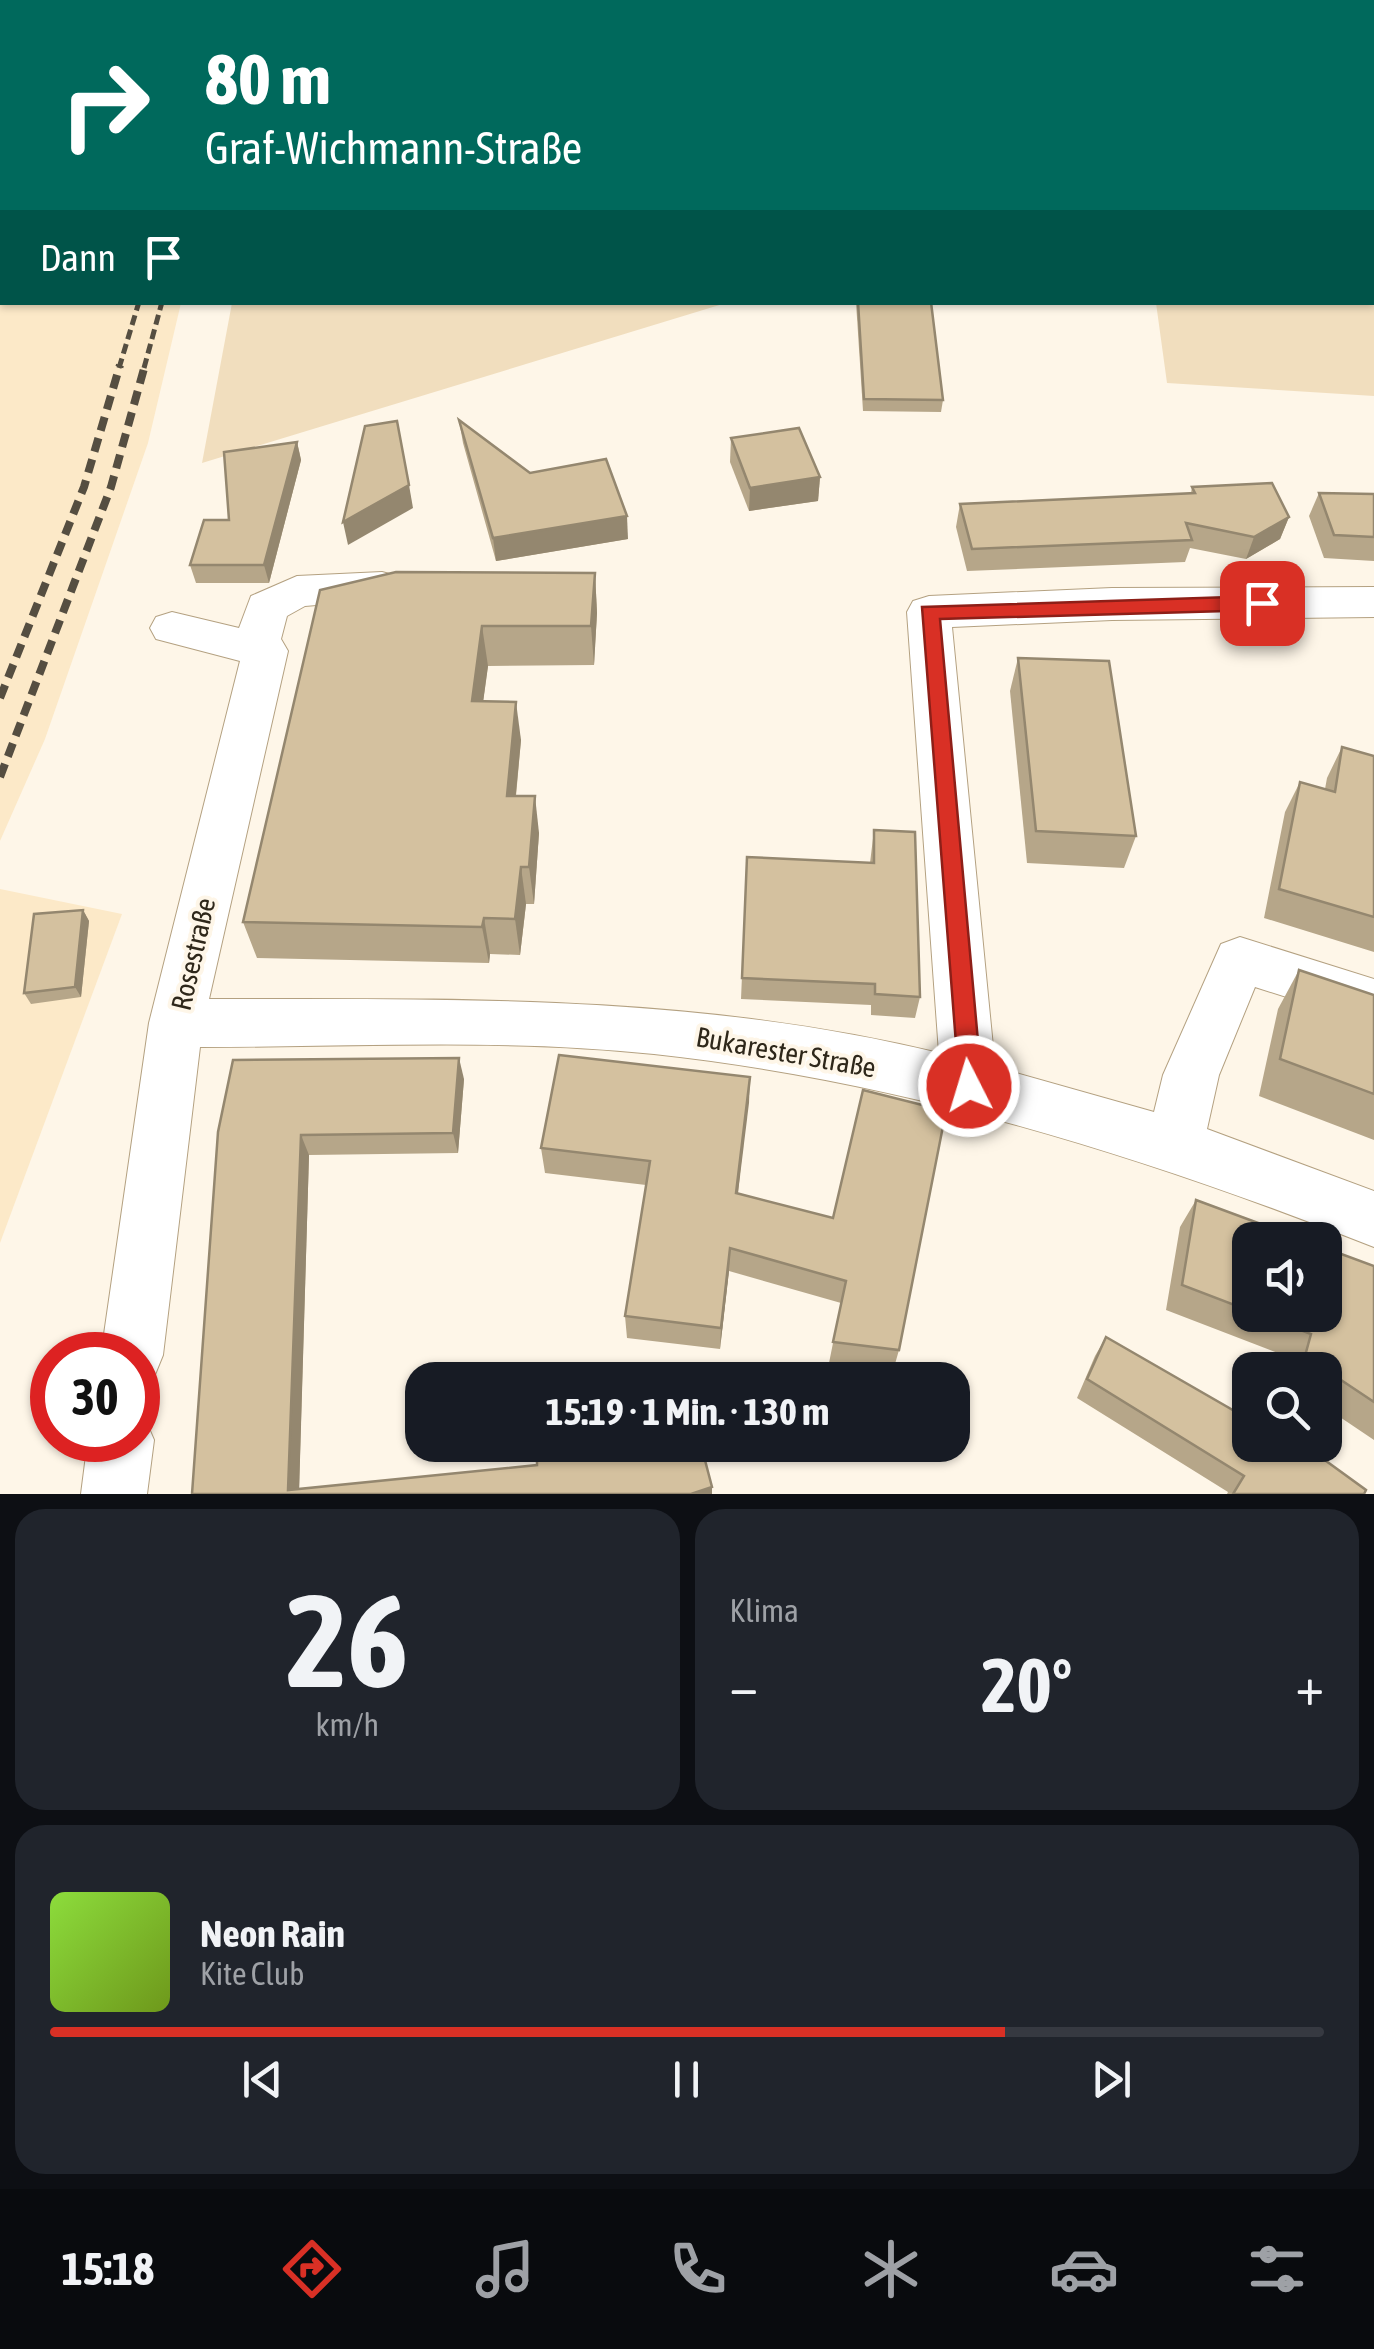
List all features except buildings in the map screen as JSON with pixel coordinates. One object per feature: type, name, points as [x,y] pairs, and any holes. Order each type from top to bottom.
[{"type":"street","points":[[172,628],[256,648],[267,606],[297,591],[432,584]]},
{"type":"street","points":[[969,1086],[929,612],[1112,604],[1374,602]]},
{"type":"street","name":"Rosestraße","points":[[135,1332],[176,1023],[264,652],[256,648]]},
{"type":"street","points":[[1175,1147],[1191,1074],[1240,960],[1374,1002]]},
{"type":"street","name":"Bukarester Straße","points":[[176,1023],[526,1024],[652,1030],[838,1058],[969,1086],[1175,1147],[1374,1219]]},
{"type":"street","points":[[114,1494],[118,1462]]},
{"type":"shaded area","points":[[0,305],[181,305],[148,443],[45,739],[0,841]]},
{"type":"shaded area","points":[[232,305],[719,305],[202,463]]},
{"type":"shaded area","points":[[1156,305],[1374,305],[1374,396],[1167,383]]},
{"type":"shaded area","points":[[0,889],[122,914],[0,1243]]},
{"type":"railway","points":[[119,368],[138,305]]},
{"type":"railway","points":[[144,368],[161,305]]},
{"type":"railway","points":[[0,698],[84,487],[120,365]]},
{"type":"railway","points":[[0,777],[111,487],[145,365]]},
{"type":"route","points":[[969,1086],[929,612],[1112,604],[1262,603]]}]
